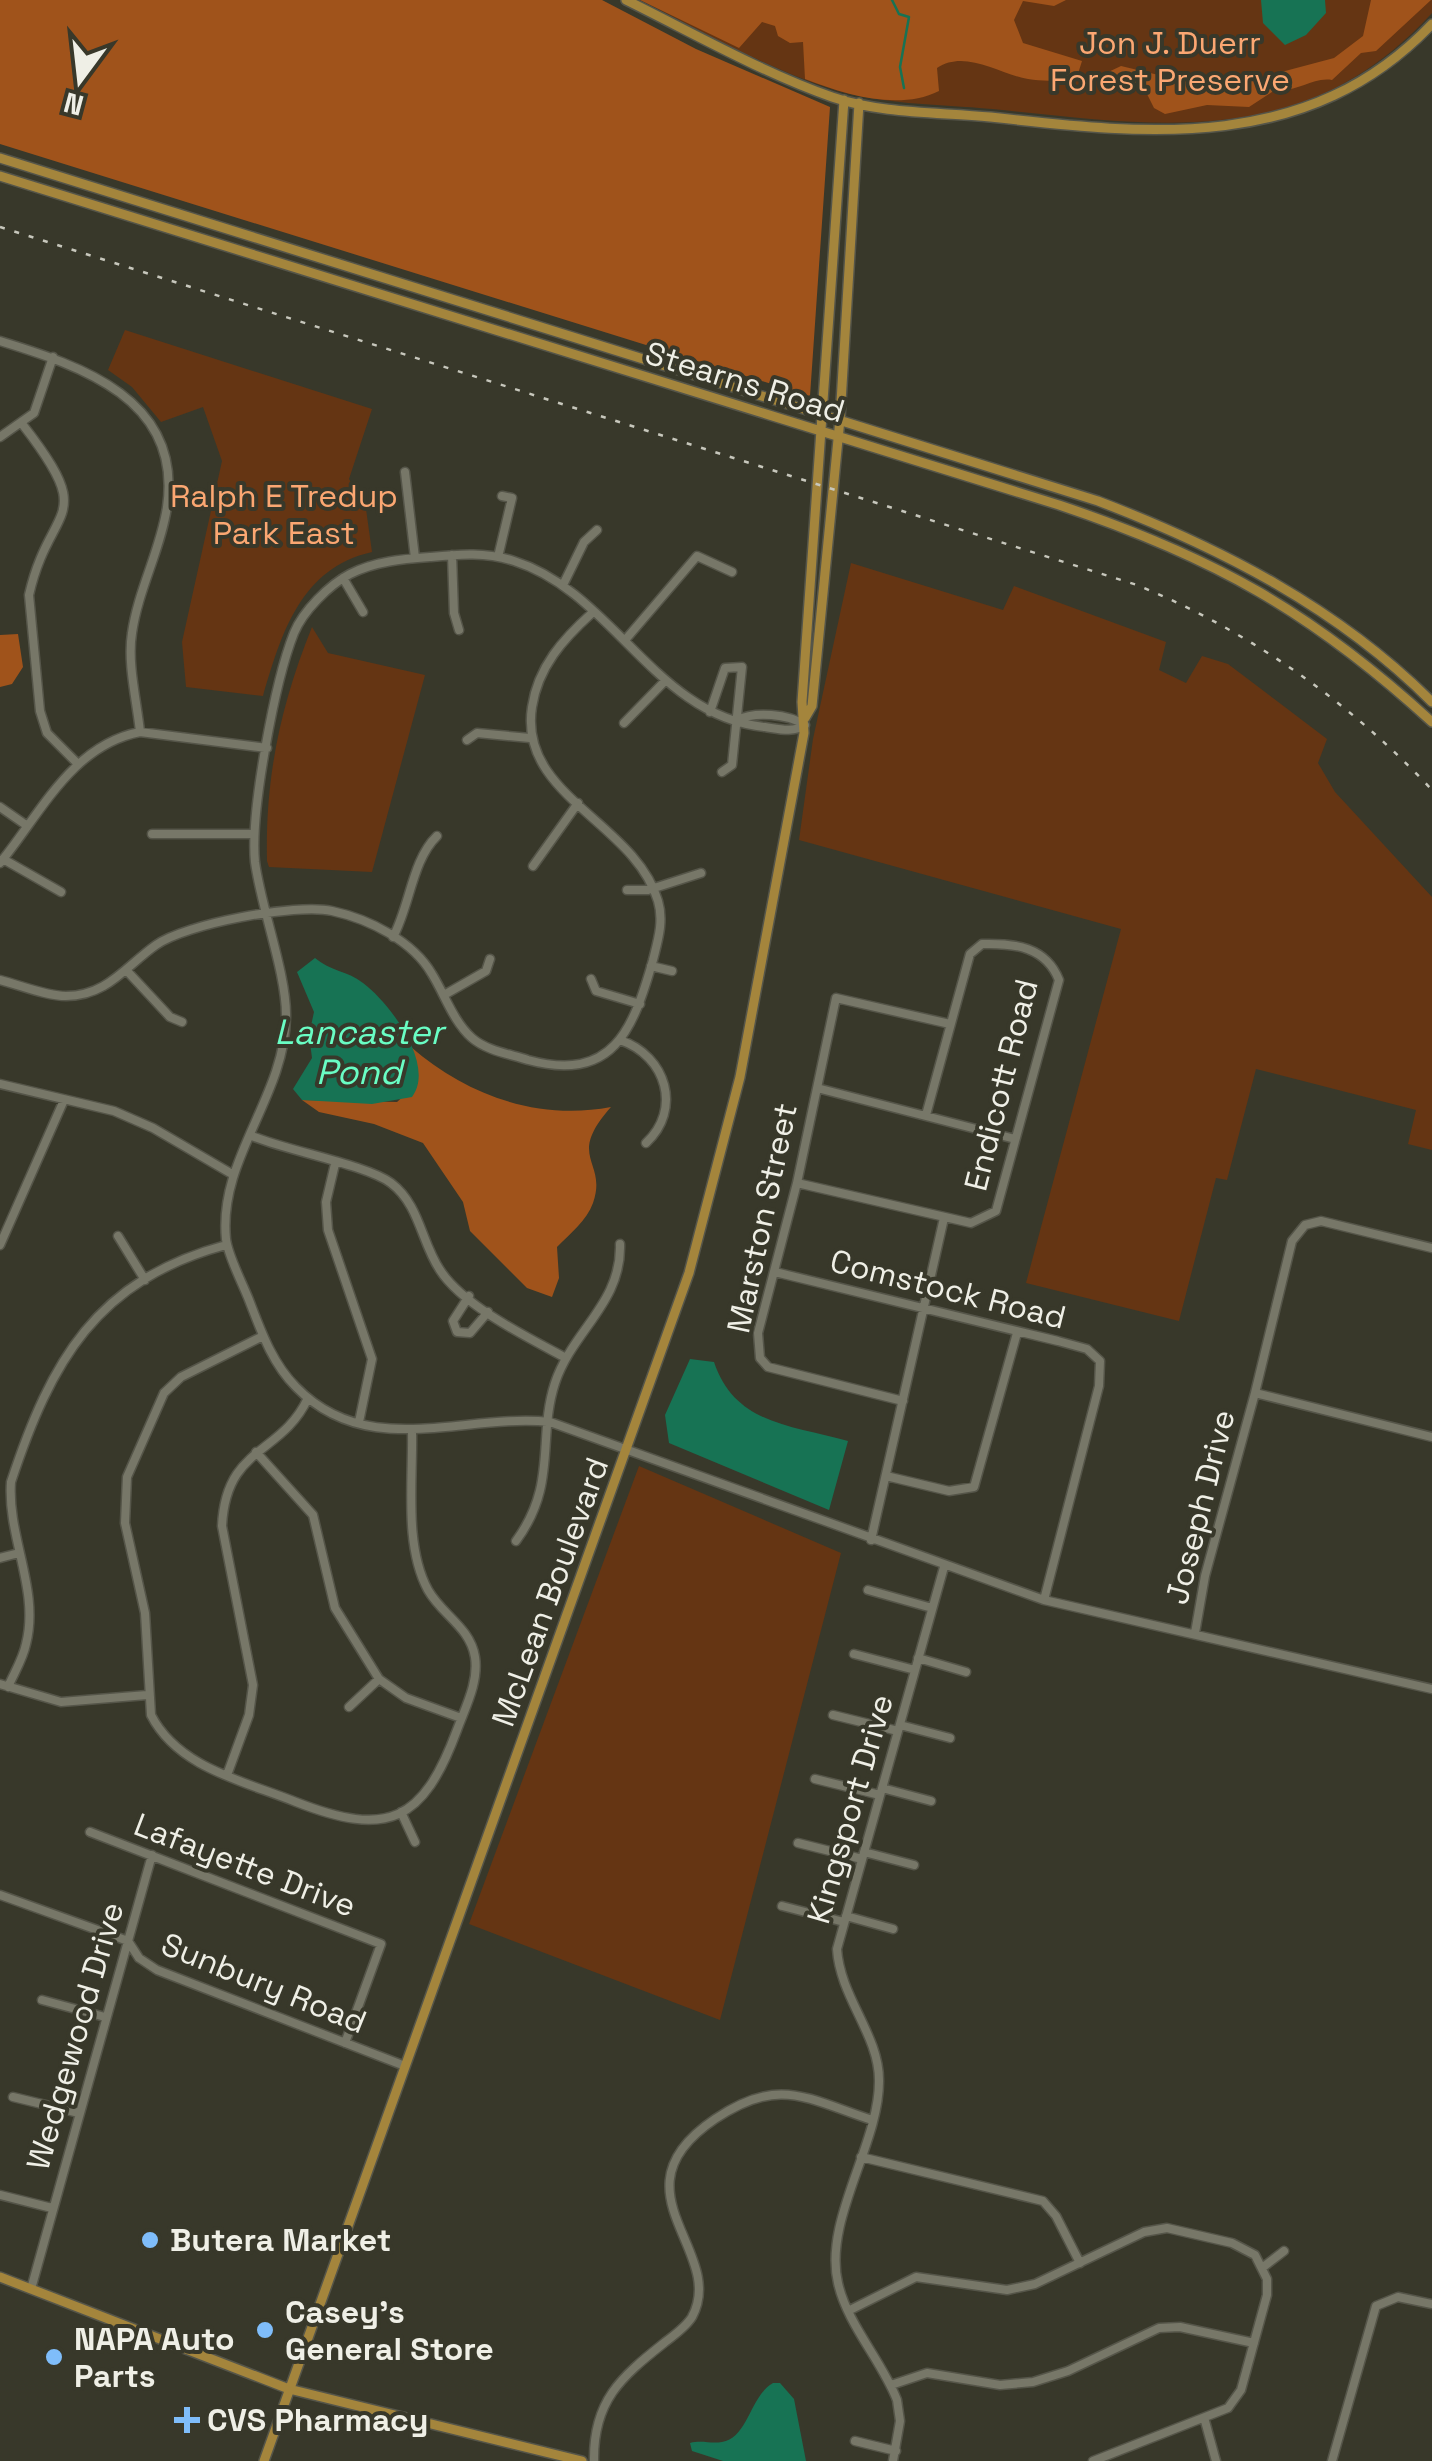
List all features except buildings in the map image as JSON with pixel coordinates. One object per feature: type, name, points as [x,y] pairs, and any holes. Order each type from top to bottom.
[{"type":"main road","points":[[626,0],[768,70],[844,100],[1115,129],[1223,128],[1272,118],[1338,90],[1390,60],[1432,24]]},
{"type":"main road","name":"McLean Boulevard","points":[[805,722],[802,702],[844,100]]},
{"type":"main road","name":"McLean Boulevard","points":[[264,2461],[629,1448],[689,1273],[740,1077],[805,722],[812,706],[840,419],[859,103]]},
{"type":"main road","name":"Stearns Road","points":[[0,158],[1098,500],[1225,554],[1326,614],[1432,702]]},
{"type":"main road","name":"Stearns Road","points":[[0,176],[1085,513],[1206,562],[1323,630],[1365,660],[1432,722]]},
{"type":"main road","points":[[0,2277],[289,2389],[582,2461]]},
{"type":"street","points":[[0,341],[53,358],[118,388],[150,424],[164,459],[167,509],[131,635],[140,732]]},
{"type":"street","points":[[0,437],[23,425],[42,400],[53,358]]},
{"type":"street","points":[[23,425],[52,462],[65,497],[60,526],[33,576],[29,595],[40,712],[47,733],[77,763]]},
{"type":"street","points":[[405,472],[416,558]]},
{"type":"street","points":[[498,556],[512,508],[512,498],[502,496]]},
{"type":"street","points":[[563,585],[584,542],[597,530]]},
{"type":"street","points":[[805,722],[768,716],[738,720],[710,712],[666,681],[626,639],[563,585],[498,556],[452,555],[369,566],[343,578],[295,630],[266,748],[254,834],[287,1013],[281,1065],[232,1174],[225,1208],[226,1245],[277,1364],[308,1398],[359,1422],[412,1432],[523,1419],[550,1422],[1044,1600],[1432,1689]]},
{"type":"street","points":[[452,555],[454,613],[460,630]]},
{"type":"street","points":[[626,639],[698,556],[732,572]]},
{"type":"street","points":[[343,578],[362,612]]},
{"type":"street","points":[[0,980],[65,996],[99,990],[178,932],[266,915],[330,910],[393,936],[419,955],[472,1038],[532,1061],[577,1066],[608,1054],[640,1004],[662,924],[653,888],[604,823],[546,773],[530,738],[534,695],[546,663],[592,613]]},
{"type":"street","points":[[710,712],[725,668],[740,666],[744,672],[732,765],[722,772]]},
{"type":"street","points":[[624,723],[666,681]]},
{"type":"street","points":[[61,892],[2,861],[77,763],[120,736],[140,732],[266,748]]},
{"type":"street","points":[[467,740],[478,733],[530,738]]},
{"type":"street","points":[[533,866],[578,803]]},
{"type":"street","points":[[0,807],[26,825]]},
{"type":"street","points":[[152,834],[254,834]]},
{"type":"street","points":[[393,936],[410,901],[424,848],[437,836]]},
{"type":"street","points":[[626,890],[653,888],[701,873]]},
{"type":"street","name":"Endicott Road","points":[[797,1183],[970,1223],[996,1211],[1059,980],[1052,962],[1039,952],[982,944],[970,954],[926,1115]]},
{"type":"street","points":[[444,995],[486,970],[490,959]]},
{"type":"street","points":[[651,966],[672,972]]},
{"type":"street","points":[[128,972],[170,1017],[182,1022]]},
{"type":"street","points":[[591,979],[596,991],[640,1004]]},
{"type":"street","name":"Marston Street","points":[[903,1402],[768,1367],[756,1345],[797,1183],[836,998],[950,1024]]},
{"type":"street","points":[[620,1040],[648,1058],[663,1076],[668,1098],[662,1129],[646,1143]]},
{"type":"street","points":[[0,1084],[144,1123],[232,1174]]},
{"type":"street","points":[[816,1088],[1014,1139]]},
{"type":"street","points":[[0,1245],[64,1100]]},
{"type":"street","points":[[252,1136],[377,1174],[394,1185],[410,1202],[441,1273],[488,1312],[540,1347],[566,1358]]},
{"type":"street","points":[[335,1164],[326,1202],[328,1230],[372,1359],[359,1422]]},
{"type":"street","points":[[871,1540],[944,1218]]},
{"type":"street","name":"Joseph Drive","points":[[1195,1633],[1206,1576],[1292,1241],[1309,1222],[1321,1221],[1432,1248]]},
{"type":"street","points":[[118,1236],[145,1280]]},
{"type":"street","points":[[516,1540],[543,1482],[554,1386],[566,1358],[604,1308],[620,1258],[620,1244]]},
{"type":"street","points":[[147,1695],[61,1702],[4,1685],[26,1646],[30,1620],[10,1506],[11,1482],[71,1347],[90,1320],[114,1298],[145,1280],[188,1257],[226,1245]]},
{"type":"street","name":"Comstock Road","points":[[775,1272],[1087,1349],[1100,1361],[1099,1386],[1044,1600]]},
{"type":"street","points":[[469,1296],[453,1321],[458,1332],[470,1333],[488,1312]]},
{"type":"street","points":[[886,1476],[950,1491],[974,1487],[1017,1333]]},
{"type":"street","points":[[262,1336],[181,1377],[164,1393],[127,1477],[125,1523],[144,1613],[151,1715],[170,1743],[187,1758],[345,1820],[371,1821],[401,1812],[422,1798],[438,1777],[473,1686],[475,1659],[464,1630],[438,1603],[423,1576],[416,1546],[412,1432]]},
{"type":"street","points":[[1255,1393],[1432,1437]]},
{"type":"street","points":[[227,1775],[249,1715],[253,1685],[222,1526],[223,1499],[236,1472],[294,1420],[308,1398]]},
{"type":"street","points":[[256,1452],[313,1515],[335,1608],[379,1679],[406,1698],[461,1718]]},
{"type":"street","points":[[0,1558],[19,1553]]},
{"type":"street","name":"Kingsport Drive","points":[[895,2458],[900,2421],[891,2385],[838,2284],[836,2260],[872,2120],[879,2070],[838,1977],[837,1949],[944,1567]]},
{"type":"street","points":[[868,1590],[932,1608]]},
{"type":"street","points":[[854,1654],[915,1670]]},
{"type":"street","points":[[918,1658],[966,1672]]},
{"type":"street","points":[[349,1707],[379,1679]]},
{"type":"street","points":[[834,1715],[950,1738]]},
{"type":"street","points":[[814,1779],[931,1801]]},
{"type":"street","points":[[401,1812],[415,1842]]},
{"type":"street","name":"Lafayette Drive","points":[[90,1832],[380,1945],[345,2043]]},
{"type":"street","points":[[798,1843],[914,1865]]},
{"type":"street","name":"Wedgewood Drive","points":[[31,2289],[152,1855]]},
{"type":"street","name":"Sunbury Road","points":[[0,1895],[128,1942],[139,1958],[157,1970],[405,2066]]},
{"type":"street","points":[[782,1906],[893,1929]]},
{"type":"street","points":[[42,2000],[105,2017]]},
{"type":"street","points":[[594,2461],[613,2387],[692,2317],[698,2296],[695,2269],[670,2194],[678,2154],[693,2134],[740,2102],[768,2092],[790,2094],[872,2120]]},
{"type":"street","points":[[13,2096],[79,2113]]},
{"type":"street","points":[[860,2157],[1044,2201],[1080,2263]]},
{"type":"street","points":[[0,2196],[52,2208]]},
{"type":"street","points":[[850,2310],[916,2277],[1007,2290],[1036,2284],[1144,2232],[1167,2228],[1232,2243],[1255,2255],[1267,2295],[1241,2390],[1228,2408],[1205,2421],[1153,2435],[1093,2461]]},
{"type":"street","points":[[1262,2268],[1284,2252]]},
{"type":"street","points":[[1332,2461],[1376,2306],[1398,2297],[1432,2304]]},
{"type":"street","points":[[891,2385],[927,2373],[969,2383],[1033,2382],[1068,2372],[1159,2328],[1180,2327],[1254,2344]]},
{"type":"street","points":[[1205,2421],[1216,2461]]},
{"type":"street","points":[[855,2441],[895,2458]]},
{"type":"green space","name":"Jon J. Duerr Forest Preserve","points":[[640,0],[1432,0],[1432,13],[1383,58],[1333,89],[1281,109],[1227,120],[1171,123],[908,103],[846,93],[755,58]]},
{"type":"green space","name":"Ralph E Tredup Park East","points":[[125,330],[372,409],[349,479],[366,509],[372,552],[347,560],[327,573],[297,607],[263,696],[186,687],[182,642],[222,461],[203,407],[161,422],[132,387],[108,370]]},
{"type":"green space","points":[[851,563],[1003,610],[1014,586],[1166,642],[1159,670],[1186,683],[1202,656],[1228,664],[1327,739],[1318,763],[1335,792],[1432,897],[1432,1150],[1408,1144],[1416,1110],[1256,1069],[1227,1180],[1216,1178],[1179,1321],[1026,1283],[1121,929],[799,840],[813,739]]},
{"type":"green space","points":[[312,627],[328,653],[425,675],[372,872],[269,867],[267,861],[269,799],[277,741]]},
{"type":"green space","points":[[639,1466],[841,1553],[720,2020],[469,1924]]},
{"type":"shaded area","points":[[0,0],[602,0],[696,49],[830,107],[810,396],[0,144]]},
{"type":"shaded area","points":[[640,0],[1066,0],[1054,6],[1023,1],[1014,20],[1023,43],[1082,61],[1076,80],[1052,81],[1028,79],[959,61],[937,68],[939,91],[907,100],[872,99],[805,79],[803,42],[790,43],[778,36],[775,26],[762,22],[739,48]]},
{"type":"shaded area","points":[[1371,0],[1431,0],[1376,51],[1361,53],[1332,80],[1275,90],[1249,107],[1207,105],[1165,114],[1154,108],[1146,92],[1131,84],[1101,93],[1102,75],[1121,66],[1217,89],[1334,58],[1363,36]]},
{"type":"shaded area","points":[[18,634],[23,667],[12,684],[0,687],[0,635]]},
{"type":"shaded area","points":[[411,1047],[455,1079],[504,1100],[557,1110],[611,1107],[591,1138],[590,1158],[596,1177],[593,1203],[557,1247],[559,1278],[552,1297],[527,1288],[470,1231],[463,1202],[423,1143],[374,1124],[319,1112],[302,1100],[397,1102],[418,1083]]},
{"type":"water","points":[[1261,0],[1325,0],[1326,13],[1306,35],[1285,45],[1263,23]]},
{"type":"water","name":"Lancaster Pond","points":[[315,958],[363,983],[397,1019],[418,1068],[418,1084],[412,1097],[372,1104],[302,1100],[293,1089],[312,1058],[309,1035],[314,1012],[297,972]]},
{"type":"water","points":[[690,1359],[714,1362],[736,1399],[768,1419],[848,1441],[829,1510],[669,1443],[665,1415]]},
{"type":"water","points":[[773,2383],[780,2383],[794,2399],[806,2461],[723,2461],[692,2451],[690,2443],[731,2439]]},
{"type":"waterway","points":[[892,0],[899,14],[909,17],[900,67],[904,88]]},
{"type":"railway","points":[[0,227],[1137,585],[1219,624],[1295,671],[1367,727],[1432,790]]},
{"type":"place","name":"Butera Market","points":[[150,2240]]},
{"type":"place","name":"Casey's General Store","points":[[265,2330]]},
{"type":"place","name":"NAPA Auto Parts","points":[[54,2357]]},
{"type":"place","name":"CVS Pharmacy","points":[[187,2420]]}]
